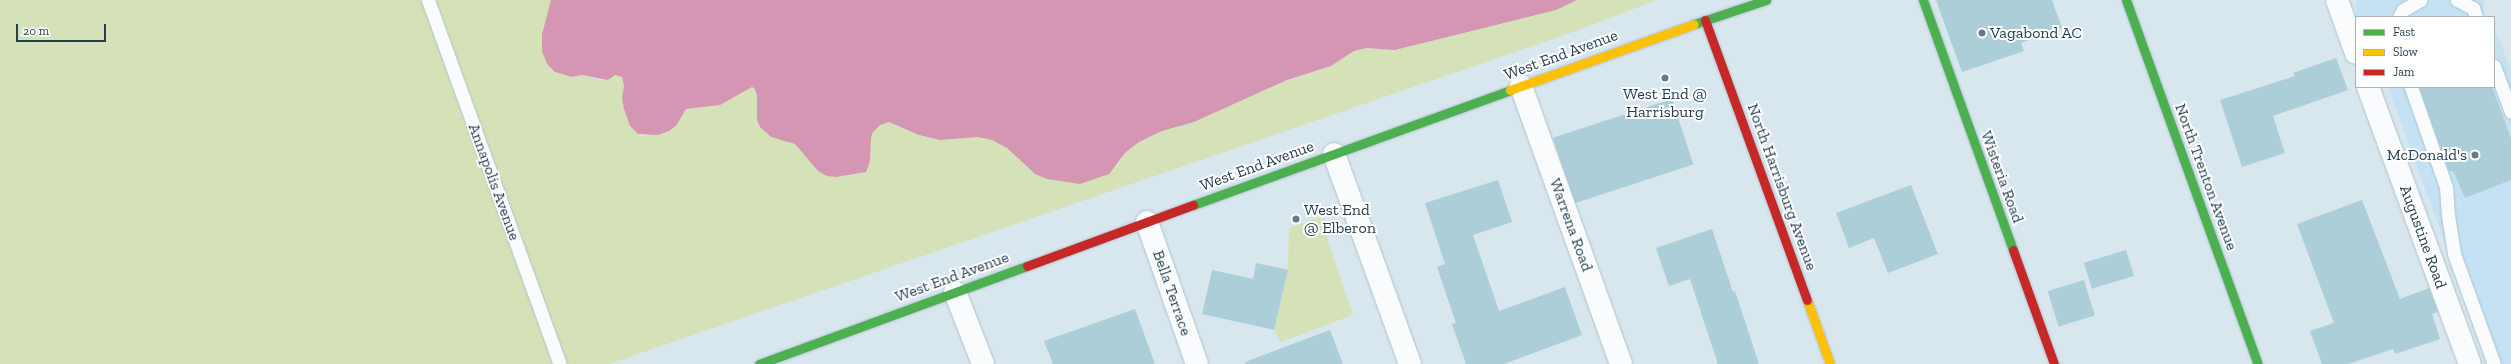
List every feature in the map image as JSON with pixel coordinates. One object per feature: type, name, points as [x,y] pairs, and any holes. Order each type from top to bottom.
[{"type":"street","name":"West End Avenue","points":[[766,363],[955,292],[1521,86],[1766,0]]},
{"type":"street","name":"Wisteria Road","points":[[1923,0],[2054,364]]},
{"type":"street","name":"North Trenton Avenue","points":[[2126,0],[2258,364]]},
{"type":"street","points":[[2337,0],[2355,50]]},
{"type":"street","name":"North Harrisburg Avenue","points":[[1706,20],[1830,364]]},
{"type":"street","name":"Warrena Road","points":[[1521,86],[1621,364]]},
{"type":"street","name":"Augustine Road","points":[[2368,88],[2470,364]]},
{"type":"street","points":[[1334,154],[1410,364]]},
{"type":"street","name":"Bella Terrace","points":[[1147,222],[1197,364]]},
{"type":"street","points":[[955,292],[982,364]]},
{"type":"lane","name":"Annapolis Avenue","points":[[428,0],[560,364]]},
{"type":"lane","points":[[2400,16],[2404,10],[2420,0]]},
{"type":"lane","points":[[2457,0],[2473,8],[2476,16]]},
{"type":"lane","points":[[2495,69],[2511,112]]},
{"type":"lane","points":[[2411,88],[2446,186],[2448,215],[2454,254],[2494,364]]},
{"type":"shaded area","points":[[551,0],[1577,0],[1556,10],[1395,50],[1366,48],[1354,51],[1331,66],[1287,80],[1194,122],[1162,131],[1139,142],[1126,152],[1109,174],[1080,184],[1047,179],[1035,174],[1007,148],[992,140],[978,137],[940,140],[919,135],[889,122],[880,125],[873,132],[871,138],[870,161],[866,172],[836,177],[827,176],[818,171],[795,144],[771,137],[760,127],[757,120],[757,96],[755,89],[752,87],[720,105],[686,109],[676,126],[669,131],[658,135],[638,134],[630,126],[624,109],[622,98],[624,86],[622,77],[615,75],[608,80],[582,75],[572,77],[555,72],[547,64],[542,51],[542,34]]},
{"type":"shaded area","points":[[2356,0],[2484,0],[2484,16],[2356,16]]},
{"type":"shaded area","points":[[2495,29],[2511,71],[2511,364],[2489,364],[2388,88],[2495,88]]},
{"type":"green space","points":[[0,0],[551,0],[542,34],[572,77],[581,75],[601,80],[615,75],[622,77],[624,86],[622,98],[630,126],[638,134],[644,136],[676,126],[686,109],[720,105],[752,87],[755,89],[757,96],[757,120],[771,137],[795,144],[818,171],[836,177],[866,172],[870,161],[871,138],[873,132],[880,125],[889,122],[919,135],[940,140],[978,137],[992,140],[1007,148],[1035,174],[1118,165],[1126,152],[1139,142],[1162,131],[1194,122],[1287,80],[1331,66],[1354,51],[1366,48],[1395,50],[1556,10],[1577,0],[1657,0],[1573,32],[609,364],[0,364]]},
{"type":"green space","points":[[1320,217],[1353,315],[1281,342],[1274,330],[1288,270],[1289,228]]},
{"type":"building","name":"Vagabond AC","points":[[1936,0],[2052,0],[2062,28],[2021,43],[2024,51],[1962,72]]},
{"type":"building","points":[[2336,58],[2348,90],[2273,116],[2285,153],[2242,167],[2220,100],[2295,76],[2293,73]]},
{"type":"building","name":"McDonald's","points":[[2419,88],[2492,88],[2511,138],[2511,180],[2465,198],[2453,171],[2449,171]]},
{"type":"building","points":[[1672,99],[1693,165],[1574,203],[1553,138]]},
{"type":"building","points":[[1498,180],[1512,222],[1473,235],[1499,311],[1565,287],[1582,335],[1504,364],[1466,364],[1452,324],[1456,323],[1437,267],[1445,264],[1425,203]]},
{"type":"building","points":[[1911,185],[1938,254],[1888,273],[1874,238],[1849,248],[1836,213]]},
{"type":"building","points":[[2362,200],[2400,299],[2429,288],[2438,312],[2432,314],[2440,339],[2395,354],[2393,349],[2348,364],[2322,364],[2310,331],[2334,323],[2297,224]]},
{"type":"building","points":[[1712,229],[1733,292],[1735,291],[1759,364],[1718,364],[1690,279],[1669,286],[1656,248]]},
{"type":"building","points":[[2126,250],[2134,276],[2092,289],[2084,263]]},
{"type":"building","points":[[1256,263],[1288,270],[1274,330],[1202,314],[1212,270],[1253,279]]},
{"type":"building","points":[[2084,280],[2095,315],[2058,326],[2048,291]]},
{"type":"building","points":[[1135,309],[1155,364],[1053,364],[1044,341]]},
{"type":"building","points":[[1330,330],[1343,364],[1246,364],[1245,362]]},
{"type":"traffic: fast","points":[[1694,24],[1766,0]]},
{"type":"traffic: fast","points":[[1923,0],[2013,250]]},
{"type":"traffic: fast","points":[[2126,0],[2258,364]]},
{"type":"traffic: fast","points":[[1193,205],[1510,90]]},
{"type":"traffic: fast","points":[[759,364],[1027,266]]},
{"type":"traffic: slow","points":[[1510,90],[1694,24]]},
{"type":"traffic: slow","points":[[1807,300],[1830,364]]},
{"type":"traffic: jam","points":[[1705,20],[1807,300]]},
{"type":"traffic: jam","points":[[1027,266],[1193,205]]},
{"type":"traffic: jam","points":[[2013,250],[2054,364]]},
{"type":"place","name":"Vagabond AC","points":[[1982,33]]},
{"type":"place","name":"West End @ Harrisburg","points":[[1665,78]]},
{"type":"place","name":"McDonald's","points":[[2475,155]]},
{"type":"place","name":"West End @ Elberon","points":[[1296,219]]}]
